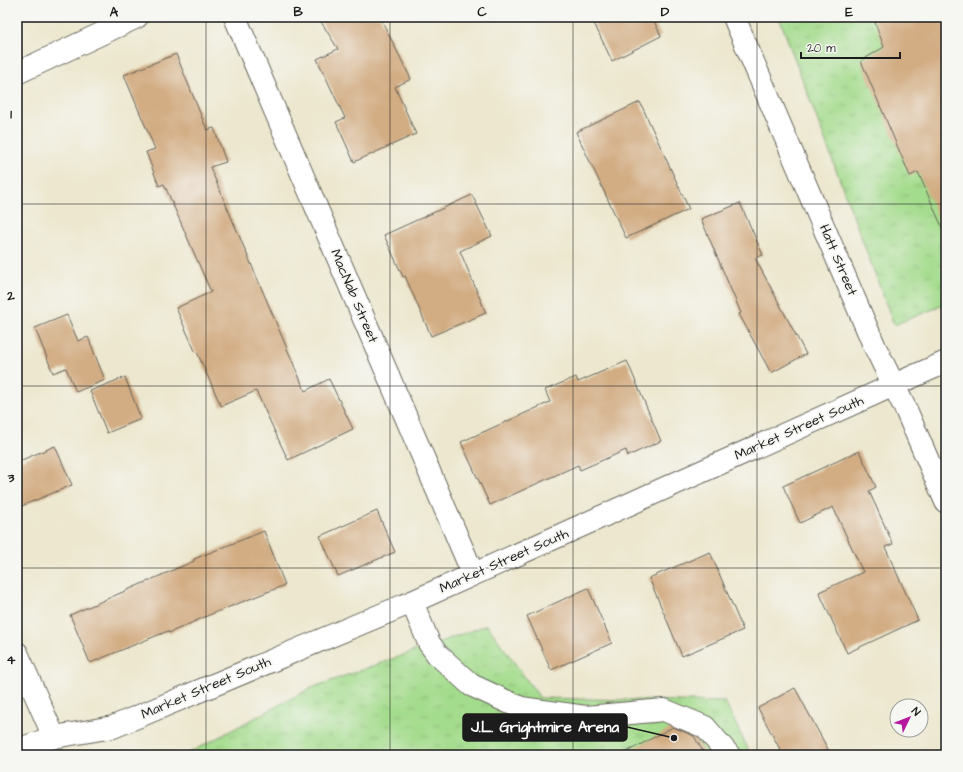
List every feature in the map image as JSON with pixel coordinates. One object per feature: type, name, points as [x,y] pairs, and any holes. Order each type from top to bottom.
[{"type":"street","points":[[17,73],[136,17]]},
{"type":"street","name":"MacNab Street","points":[[235,17],[473,574]]},
{"type":"street","name":"Hatt Street","points":[[734,17],[874,345],[907,412],[946,502]]},
{"type":"street","name":"Market Street South","points":[[17,750],[54,738],[113,727],[412,602],[894,384],[946,362]]},
{"type":"street","points":[[412,602],[429,643],[436,654],[471,685],[521,708],[586,717],[664,710],[705,727],[729,755]]},
{"type":"street","points":[[17,653],[54,738]]},
{"type":"green space","points":[[779,17],[946,17],[946,304],[894,325]]},
{"type":"green space","points":[[487,625],[540,698],[725,702],[751,755],[185,755],[311,688]]},
{"type":"building","points":[[318,17],[380,17],[411,79],[395,87],[416,134],[354,162],[336,122],[345,118],[317,59],[338,49]]},
{"type":"building","points":[[591,17],[652,17],[661,36],[612,61]]},
{"type":"building","points":[[873,17],[946,17],[946,236],[918,172],[910,176],[861,61],[884,47]]},
{"type":"building","points":[[176,54],[207,130],[214,128],[226,162],[210,167],[305,391],[329,379],[353,429],[288,460],[256,391],[221,406],[176,308],[211,292],[164,184],[159,186],[146,152],[155,149],[124,75]]},
{"type":"building","points":[[640,102],[689,209],[626,238],[576,132]]},
{"type":"building","points":[[472,195],[492,236],[460,251],[486,313],[431,336],[405,276],[403,277],[384,235]]},
{"type":"building","points":[[740,203],[763,255],[755,258],[806,354],[771,373],[739,314],[741,313],[701,219]]},
{"type":"building","points":[[67,315],[78,341],[88,337],[105,380],[76,392],[66,368],[53,373],[35,328]]},
{"type":"building","points":[[627,361],[661,441],[628,456],[626,450],[580,470],[578,465],[490,505],[461,442],[550,402],[545,390],[576,377],[578,382]]},
{"type":"building","points":[[125,377],[141,419],[107,433],[90,391]]},
{"type":"building","points":[[55,446],[72,485],[17,508],[17,462]]},
{"type":"building","points":[[859,451],[876,487],[869,491],[893,544],[885,547],[918,620],[847,653],[819,592],[863,572],[833,507],[800,523],[783,486]]},
{"type":"building","points":[[377,511],[395,552],[338,576],[320,536]]},
{"type":"building","points":[[264,531],[285,585],[209,615],[169,633],[168,631],[90,663],[70,615],[194,561],[194,559]]},
{"type":"building","points":[[710,552],[743,630],[682,656],[649,578]]},
{"type":"building","points":[[588,588],[612,643],[551,670],[527,616]]},
{"type":"building","points":[[795,688],[831,755],[783,755],[758,708]]},
{"type":"building","points":[[673,727],[694,736],[705,755],[621,755]]},
{"type":"place","name":"J.L. Grightmire Arena","points":[[674,738]]}]
